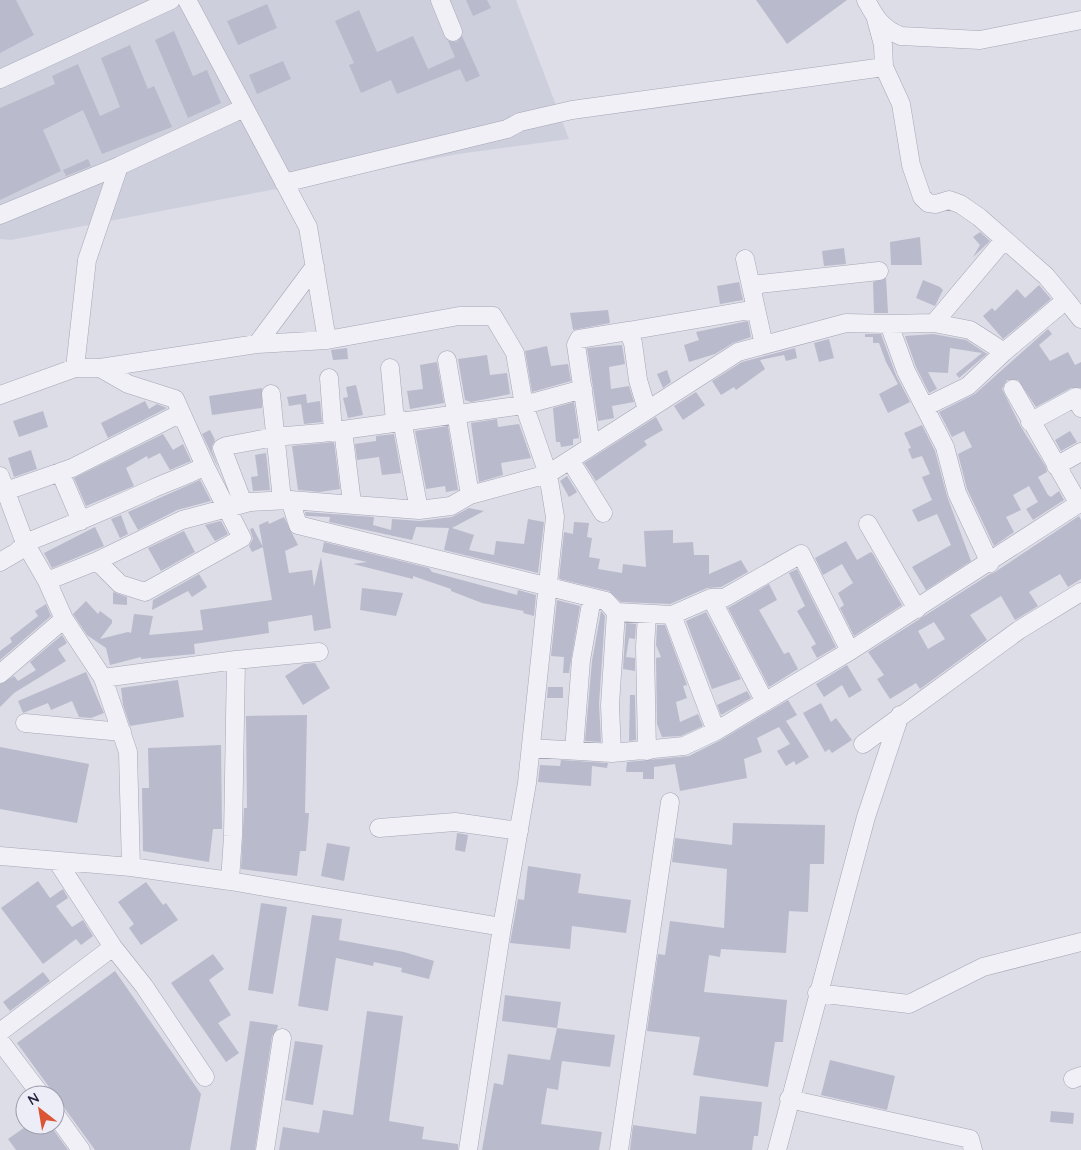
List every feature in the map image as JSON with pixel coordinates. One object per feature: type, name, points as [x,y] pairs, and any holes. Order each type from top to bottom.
[{"type":"street","points":[[0,78],[171,0]]},
{"type":"street","points":[[186,0],[308,227],[327,340]]},
{"type":"street","points":[[440,0],[453,32]]},
{"type":"street","points":[[866,0],[876,19],[884,45],[884,66],[901,104],[910,165],[922,197],[928,203],[936,204],[949,200],[960,204],[1046,276],[1081,319]]},
{"type":"street","points":[[876,19],[889,32],[901,36],[980,40],[1081,20]]},
{"type":"street","points":[[284,182],[507,129],[520,122],[572,110],[884,66]]},
{"type":"street","points":[[0,214],[119,166],[244,108]]},
{"type":"street","points":[[75,368],[87,260],[119,166]]},
{"type":"street","points":[[934,323],[1004,240]]},
{"type":"street","points":[[745,259],[764,345]]},
{"type":"street","points":[[257,344],[315,266]]},
{"type":"street","points":[[751,285],[879,271]]},
{"type":"street","points":[[925,407],[968,386],[1004,352],[1066,300]]},
{"type":"street","points":[[592,446],[576,342],[579,339],[756,309]]},
{"type":"street","points":[[0,395],[75,368],[100,368],[257,344],[327,340],[459,316],[493,316],[515,352],[524,405],[548,474],[555,517],[531,748],[468,1150]]},
{"type":"street","points":[[48,581],[97,561],[182,520],[235,505],[286,500],[352,503],[419,510],[451,506],[470,495],[548,474],[738,352],[846,322],[889,324],[934,323],[970,330],[1004,352]]},
{"type":"street","points":[[889,324],[906,370],[945,447],[956,493],[990,563]]},
{"type":"street","points":[[628,331],[633,342],[638,380],[647,410]]},
{"type":"street","points":[[447,360],[470,495]]},
{"type":"street","points":[[100,368],[128,384],[175,399],[205,466],[235,505]]},
{"type":"street","points":[[390,368],[399,421],[419,510]]},
{"type":"street","points":[[329,378],[352,503]]},
{"type":"street","points":[[97,561],[120,584],[145,592],[242,538],[222,448],[232,444],[524,405],[583,389]]},
{"type":"street","points":[[531,748],[612,753],[684,746],[716,731],[850,652],[1080,503],[1030,422],[1013,389]]},
{"type":"street","points":[[271,394],[274,437],[286,500],[298,525],[606,601],[616,612],[647,615],[672,615],[711,598],[724,598],[801,554],[850,652]]},
{"type":"street","points":[[1030,422],[1076,397],[1081,408]]},
{"type":"street","points":[[131,867],[128,752],[104,678],[64,619],[48,581],[25,542],[3,484],[60,472],[181,413]]},
{"type":"street","points":[[1056,466],[1081,452]]},
{"type":"street","points":[[570,460],[603,513]]},
{"type":"street","points":[[0,562],[17,552],[25,542],[81,521],[154,488],[182,478],[205,466]]},
{"type":"street","points":[[60,472],[81,521]]},
{"type":"street","points":[[868,524],[917,608]]},
{"type":"street","points":[[863,744],[900,715],[1019,630],[1081,592]]},
{"type":"street","points":[[574,750],[581,660],[592,598]]},
{"type":"street","points":[[711,598],[765,702]]},
{"type":"street","points":[[612,753],[610,696],[616,612]]},
{"type":"street","points":[[647,615],[645,647],[647,751]]},
{"type":"street","points":[[672,615],[716,731]]},
{"type":"street","points":[[0,674],[64,619]]},
{"type":"street","points":[[104,678],[236,660],[319,652]]},
{"type":"street","points":[[230,880],[233,836],[236,660]]},
{"type":"street","points":[[777,1150],[817,993],[866,817],[900,715]]},
{"type":"street","points":[[25,723],[122,732]]},
{"type":"street","points":[[620,1150],[670,802]]},
{"type":"street","points":[[379,828],[455,822],[519,831]]},
{"type":"street","points":[[0,856],[131,867],[230,880],[502,927]]},
{"type":"street","points":[[57,861],[112,947],[144,986],[205,1077]]},
{"type":"street","points":[[817,993],[908,1004],[983,967],[1081,942]]},
{"type":"street","points":[[0,1032],[112,947]]},
{"type":"street","points":[[265,1150],[282,1038]]},
{"type":"street","points":[[0,1041],[33,1085]]},
{"type":"street","points":[[789,1099],[970,1139],[973,1150]]},
{"type":"street","points":[[65,1127],[82,1150]]},
{"type":"shaded area","points":[[0,0],[516,0],[569,139],[458,154],[11,240],[0,239]]},
{"type":"building","points":[[0,0],[16,0],[34,35],[0,53]]},
{"type":"building","points":[[466,0],[487,0],[491,8],[473,16]]},
{"type":"building","points":[[756,0],[847,0],[787,44]]},
{"type":"building","points":[[267,4],[277,28],[238,45],[227,21]]},
{"type":"building","points":[[359,10],[377,52],[413,36],[428,69],[455,57],[448,41],[457,42],[462,36],[480,76],[466,82],[460,69],[397,94],[391,80],[361,93],[349,65],[354,63],[335,21]]},
{"type":"building","points":[[174,31],[193,76],[207,70],[221,103],[188,118],[155,40]]},
{"type":"building","points":[[130,45],[148,89],[154,86],[172,127],[102,154],[83,110],[43,130],[61,171],[0,200],[0,108],[55,84],[52,76],[78,64],[100,116],[120,107],[101,58]]},
{"type":"building","points":[[283,61],[291,79],[257,94],[249,75]]},
{"type":"building","points":[[88,159],[91,166],[66,176],[63,170]]},
{"type":"building","points":[[980,232],[990,241],[973,257],[980,245],[973,237]]},
{"type":"building","points":[[920,237],[922,265],[891,265],[890,242]]},
{"type":"building","points":[[844,248],[846,264],[824,266],[822,251]]},
{"type":"building","points":[[886,278],[888,313],[874,313],[873,282]]},
{"type":"building","points":[[923,280],[943,290],[935,306],[916,298]]},
{"type":"building","points":[[739,282],[743,300],[720,304],[717,286]]},
{"type":"building","points":[[1039,285],[1051,299],[1003,339],[983,316],[992,308],[995,311],[1017,289],[1025,298]]},
{"type":"building","points":[[608,310],[610,323],[573,330],[570,313]]},
{"type":"building","points":[[748,321],[751,337],[733,343],[715,354],[689,362],[684,345],[699,340],[696,332]]},
{"type":"building","points":[[1048,329],[1052,334],[1039,345],[1050,361],[1068,352],[1075,365],[1081,362],[1081,388],[1071,388],[1036,407],[1018,380],[1007,380],[1002,389],[1021,427],[1046,467],[1047,472],[1038,477],[1048,495],[1051,497],[1059,491],[1064,500],[1033,520],[1026,509],[1038,502],[1029,486],[1013,495],[1021,510],[1006,517],[1014,532],[994,546],[967,489],[958,454],[972,447],[964,431],[952,437],[939,412],[975,394]]},
{"type":"building","points":[[865,334],[881,334],[896,375],[910,402],[888,413],[879,394],[898,384],[886,362],[879,343],[873,343],[873,337],[865,337]]},
{"type":"building","points":[[933,334],[966,340],[987,354],[959,378],[956,374],[982,353],[950,348],[948,373],[928,372],[937,389],[929,393],[916,367],[905,336]]},
{"type":"building","points":[[829,339],[834,358],[819,362],[814,343]]},
{"type":"building","points":[[622,345],[625,364],[609,367],[611,389],[629,386],[634,402],[612,406],[614,418],[598,421],[587,348]]},
{"type":"building","points":[[547,346],[551,366],[568,364],[571,381],[532,392],[525,351]]},
{"type":"building","points":[[347,348],[348,359],[333,360],[331,350]]},
{"type":"building","points":[[795,348],[797,358],[786,361],[784,355],[760,360],[765,369],[736,390],[734,387],[721,395],[712,381],[742,362]]},
{"type":"building","points":[[487,355],[490,375],[507,373],[510,394],[471,402],[465,400],[458,359]]},
{"type":"building","points":[[437,362],[444,403],[410,409],[407,391],[423,389],[420,365]]},
{"type":"building","points":[[667,370],[671,382],[663,388],[657,374]]},
{"type":"building","points":[[356,385],[363,415],[348,418],[343,398],[348,397],[346,387]]},
{"type":"building","points":[[262,388],[262,408],[212,415],[209,396]]},
{"type":"building","points":[[696,392],[705,405],[683,420],[674,406]]},
{"type":"building","points":[[306,394],[307,403],[320,401],[322,422],[304,424],[301,404],[289,406],[287,397]]},
{"type":"building","points":[[145,401],[149,409],[157,404],[167,408],[108,438],[101,423]]},
{"type":"building","points":[[574,402],[579,438],[573,439],[573,445],[561,447],[560,442],[556,442],[553,408]]},
{"type":"building","points":[[43,411],[48,427],[19,437],[13,421]]},
{"type":"building","points":[[656,417],[663,430],[644,441],[647,445],[596,481],[584,463]]},
{"type":"building","points":[[497,419],[498,427],[519,424],[531,458],[501,463],[503,475],[479,482],[471,423]]},
{"type":"building","points":[[922,425],[935,451],[947,496],[971,561],[926,590],[912,567],[951,545],[937,514],[918,522],[912,510],[932,500],[922,477],[930,474],[922,456],[912,459],[908,449],[911,448],[904,433]]},
{"type":"building","points":[[448,426],[458,490],[446,492],[445,486],[426,489],[415,431]]},
{"type":"building","points":[[210,430],[215,440],[212,451],[219,470],[202,434]]},
{"type":"building","points":[[1070,431],[1077,442],[1061,451],[1055,440]]},
{"type":"building","points":[[163,434],[173,450],[183,444],[191,461],[170,470],[160,453],[148,459],[147,456],[126,468],[134,486],[86,506],[74,478]]},
{"type":"building","points":[[394,434],[401,473],[382,475],[379,457],[357,460],[355,444],[376,441],[376,436]]},
{"type":"building","points":[[334,442],[340,489],[320,492],[298,490],[292,446]]},
{"type":"building","points":[[31,450],[37,469],[14,477],[8,458]]},
{"type":"building","points":[[266,453],[270,490],[253,491],[251,477],[258,476],[255,455]]},
{"type":"building","points":[[567,476],[577,492],[569,497],[560,481]]},
{"type":"building","points":[[200,480],[211,501],[177,510],[138,530],[128,512]]},
{"type":"building","points":[[469,508],[484,511],[452,528],[474,535],[469,550],[494,555],[496,541],[524,544],[528,519],[544,522],[538,573],[444,550],[449,528],[416,527],[412,540],[329,522],[330,517],[306,516],[305,512],[374,517],[373,525],[391,530],[392,519],[420,521],[452,517]]},
{"type":"building","points":[[121,515],[128,534],[120,538],[111,519]]},
{"type":"building","points":[[1079,516],[1081,520],[1081,579],[1068,587],[1060,574],[1029,592],[1038,606],[1015,620],[1001,596],[970,615],[987,640],[920,689],[916,683],[890,699],[877,679],[884,675],[868,652],[995,572]],"holes":[[[934,622],[945,639],[928,649],[918,631]]]},
{"type":"building","points":[[284,517],[298,545],[285,551],[289,573],[312,570],[314,587],[321,557],[331,628],[314,631],[312,615],[268,622],[269,633],[194,644],[195,654],[141,659],[141,657],[110,665],[106,648],[87,635],[73,614],[86,601],[98,614],[100,611],[112,620],[112,623],[100,639],[128,632],[131,633],[134,614],[153,616],[149,635],[203,630],[200,610],[272,600],[259,525],[268,521],[269,524]]},
{"type":"building","points":[[221,521],[228,534],[215,541],[205,525]]},
{"type":"building","points":[[574,522],[589,523],[587,537],[592,538],[589,557],[600,559],[598,569],[622,573],[623,564],[646,567],[644,531],[673,530],[673,543],[693,542],[694,555],[709,555],[709,574],[741,560],[748,572],[721,587],[707,588],[670,604],[621,602],[609,591],[559,579],[564,532],[573,534]]},
{"type":"building","points":[[95,527],[104,546],[52,568],[44,553]]},
{"type":"building","points":[[253,528],[263,547],[252,552],[249,546],[253,539],[250,529]]},
{"type":"building","points":[[184,531],[195,552],[161,571],[148,548]]},
{"type":"building","points":[[846,541],[857,560],[871,552],[873,554],[902,605],[854,636],[840,608],[844,605],[838,593],[853,583],[842,564],[823,575],[815,558]]},
{"type":"building","points":[[324,542],[429,568],[432,572],[517,595],[518,590],[536,595],[534,616],[523,613],[524,611],[482,603],[451,591],[451,589],[413,576],[413,579],[353,564],[367,562],[322,552]]},
{"type":"building","points":[[797,569],[836,647],[817,658],[811,647],[816,644],[797,611],[805,606],[789,573]]},
{"type":"building","points":[[199,574],[207,587],[192,597],[188,591],[152,610],[153,600]]},
{"type":"building","points":[[769,584],[777,600],[759,610],[784,654],[789,652],[798,669],[769,687],[728,608]]},
{"type":"building","points":[[362,588],[403,593],[396,616],[360,610]]},
{"type":"building","points":[[113,592],[127,597],[127,605],[113,604]]},
{"type":"building","points":[[557,600],[580,606],[569,673],[563,673],[564,657],[551,656]]},
{"type":"building","points":[[46,604],[51,616],[0,660],[0,651],[12,642],[10,638],[38,616],[35,611]]},
{"type":"building","points":[[601,611],[605,616],[599,704],[601,742],[585,741],[592,661]]},
{"type":"building","points":[[706,612],[741,679],[712,689],[686,621]]},
{"type":"building","points":[[626,623],[636,624],[635,639],[629,638],[626,657],[635,658],[635,671],[623,669]]},
{"type":"building","points":[[657,625],[665,625],[687,685],[683,686],[687,698],[676,702],[680,722],[698,714],[703,726],[681,736],[662,737],[657,724],[656,658],[661,657],[656,645]]},
{"type":"building","points":[[62,635],[67,643],[58,649],[66,661],[14,693],[0,707],[0,684],[14,676],[18,681],[36,670],[30,662]]},
{"type":"building","points":[[315,663],[330,688],[303,705],[285,676],[304,664]]},
{"type":"building","points":[[847,665],[862,690],[849,698],[842,685],[824,697],[816,684]]},
{"type":"building","points":[[86,672],[104,713],[91,718],[79,717],[72,701],[51,710],[48,703],[23,713],[18,701]]},
{"type":"building","points":[[178,680],[184,717],[130,726],[123,705],[121,688]]},
{"type":"building","points":[[548,687],[563,687],[563,698],[547,698]]},
{"type":"building","points":[[747,691],[751,698],[721,715],[717,705]]},
{"type":"building","points":[[630,695],[635,695],[636,740],[629,741]]},
{"type":"building","points":[[788,700],[797,715],[786,721],[809,757],[796,765],[794,761],[786,766],[777,751],[790,744],[779,727],[757,738],[762,752],[744,759],[747,778],[680,791],[675,764],[654,767],[654,779],[643,779],[643,772],[626,772],[627,762],[689,756],[721,740]]},
{"type":"building","points":[[821,703],[831,722],[836,718],[852,740],[832,753],[829,749],[825,752],[803,713]]},
{"type":"building","points":[[307,715],[305,813],[309,813],[306,851],[300,851],[297,876],[241,869],[244,808],[247,808],[246,716]]},
{"type":"building","points":[[221,745],[222,829],[213,829],[209,862],[143,851],[142,788],[149,788],[148,748]]},
{"type":"building","points":[[0,747],[89,764],[77,823],[0,809]]},
{"type":"building","points":[[561,760],[608,763],[607,768],[592,766],[591,786],[538,782],[540,765],[560,766]]},
{"type":"building","points":[[733,823],[825,825],[824,864],[810,864],[808,912],[789,911],[786,953],[721,949],[720,957],[709,955],[704,992],[787,1000],[783,1042],[775,1042],[768,1087],[693,1075],[700,1037],[647,1031],[658,954],[665,955],[670,921],[724,928],[727,869],[672,862],[675,838],[732,845]]},
{"type":"building","points":[[457,833],[468,835],[465,852],[455,850]]},
{"type":"building","points":[[327,843],[350,847],[344,881],[321,876]]},
{"type":"building","points":[[528,866],[581,874],[578,893],[631,900],[626,933],[572,926],[570,949],[510,943],[518,899],[524,900]]},
{"type":"building","points":[[38,881],[50,898],[63,889],[68,898],[56,906],[72,927],[83,920],[93,936],[81,945],[76,939],[43,964],[1,908]]},
{"type":"building","points":[[146,882],[163,905],[166,903],[178,920],[141,945],[129,928],[134,924],[118,902]]},
{"type":"building","points":[[261,903],[287,907],[273,994],[248,990]]},
{"type":"building","points":[[312,915],[342,919],[339,940],[404,952],[434,961],[429,979],[401,972],[402,968],[374,962],[373,966],[336,958],[328,1011],[298,1006]]},
{"type":"building","points":[[213,954],[224,969],[209,980],[231,1015],[218,1023],[239,1053],[226,1062],[171,983]]},
{"type":"building","points":[[115,971],[201,1094],[190,1150],[95,1150],[65,1109],[65,1085],[48,1085],[17,1043]]},
{"type":"building","points":[[43,972],[50,981],[10,1011],[3,1002]]},
{"type":"building","points":[[505,995],[561,1002],[557,1028],[502,1021]]},
{"type":"building","points":[[367,1011],[403,1016],[389,1121],[424,1127],[422,1139],[458,1144],[458,1150],[279,1150],[283,1127],[319,1133],[323,1110],[353,1115]]},
{"type":"building","points":[[250,1021],[278,1025],[272,1036],[255,1150],[230,1150]]},
{"type":"building","points":[[557,1028],[615,1035],[610,1067],[562,1061],[558,1090],[547,1088],[541,1124],[602,1132],[599,1150],[482,1150],[494,1083],[503,1085],[508,1054],[550,1060]]},
{"type":"building","points":[[295,1041],[323,1045],[313,1105],[285,1100]]},
{"type":"building","points":[[830,1060],[895,1076],[887,1110],[821,1095]]},
{"type":"building","points":[[700,1096],[762,1102],[758,1136],[754,1136],[752,1150],[630,1150],[633,1125],[696,1134]]},
{"type":"building","points":[[1051,1111],[1074,1113],[1073,1124],[1050,1122]]},
{"type":"building","points":[[15,1134],[57,1135],[68,1150],[16,1150],[8,1139]]}]
